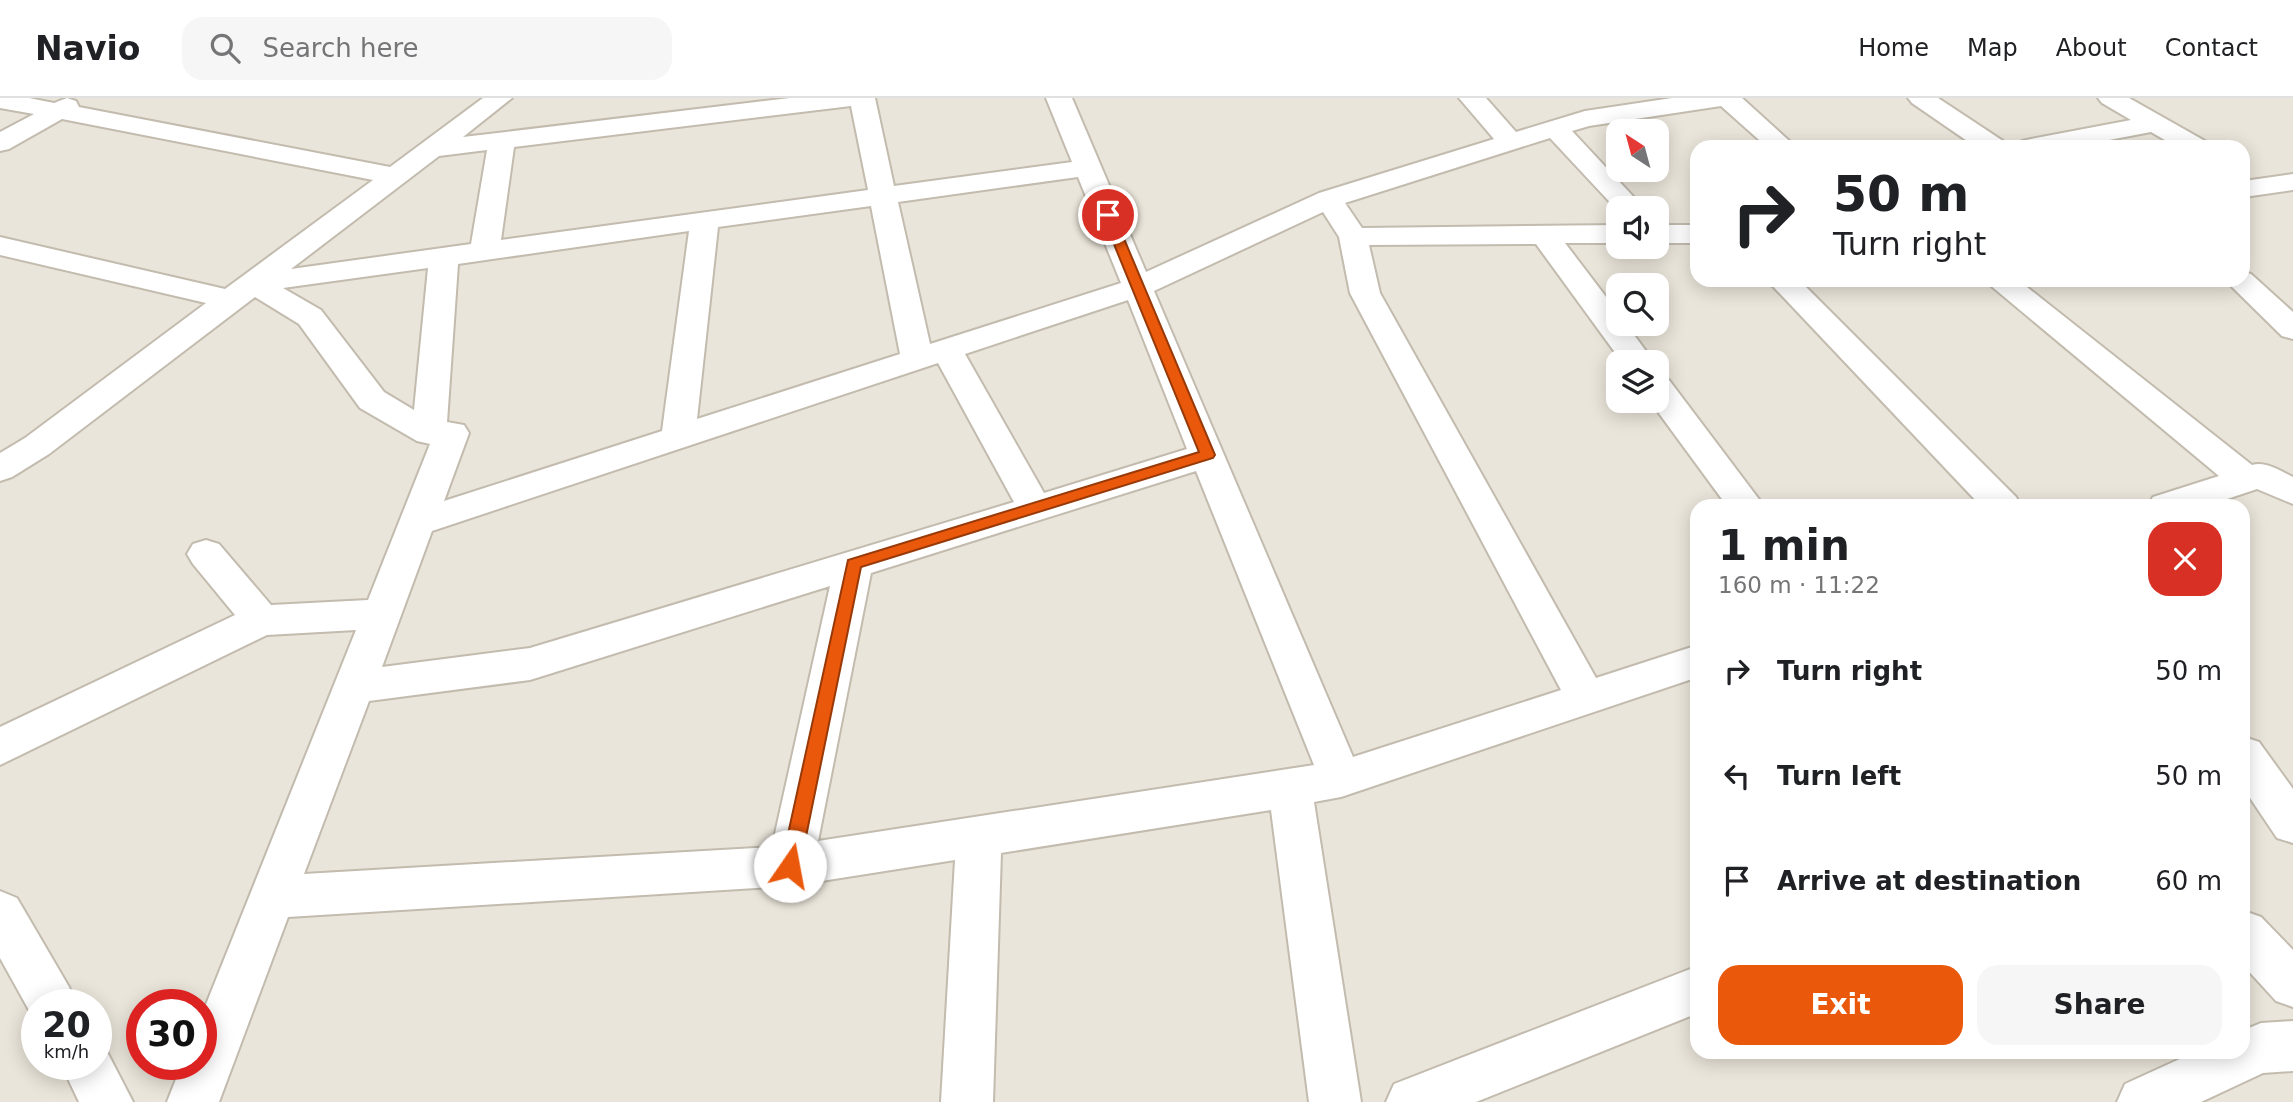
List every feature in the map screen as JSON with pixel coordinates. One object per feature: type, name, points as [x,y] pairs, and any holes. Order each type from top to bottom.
[{"type":"street","points":[[0,143],[81,98]]},
{"type":"street","points":[[0,469],[37,446],[499,98]]},
{"type":"street","points":[[431,149],[852,98]]},
{"type":"street","points":[[862,98],[883,196],[932,354],[1035,508]]},
{"type":"street","points":[[1059,98],[1342,779]]},
{"type":"street","points":[[1472,98],[1511,142]]},
{"type":"street","points":[[417,523],[1138,287],[1329,199],[1585,119],[1721,98]]},
{"type":"street","points":[[1727,98],[1775,140]]},
{"type":"street","points":[[1921,98],[1984,140]]},
{"type":"street","points":[[2111,98],[2184,140]]},
{"type":"street","points":[[0,100],[397,176]]},
{"type":"street","points":[[2067,140],[2155,123]]},
{"type":"street","points":[[1555,128],[1619,196]]},
{"type":"street","points":[[485,250],[502,139]]},
{"type":"street","points":[[242,291],[485,250],[1088,168]]},
{"type":"street","points":[[2250,183],[2293,182]]},
{"type":"street","points":[[1329,199],[1353,237],[1366,293],[1586,698]]},
{"type":"street","points":[[678,437],[705,220]]},
{"type":"street","points":[[1353,237],[1606,234]]},
{"type":"street","points":[[1669,234],[1690,234]]},
{"type":"street","points":[[1544,235],[1630,350]]},
{"type":"street","points":[[0,246],[242,291],[310,317],[373,400],[429,433],[452,433],[193,1102]]},
{"type":"street","points":[[429,433],[444,256]]},
{"type":"street","points":[[1789,287],[1996,499]]},
{"type":"street","points":[[2008,287],[2246,479]]},
{"type":"street","points":[[2247,287],[2293,329]]},
{"type":"street","points":[[1669,403],[1741,499]]},
{"type":"street","points":[[0,436],[37,446]]},
{"type":"street","points":[[353,687],[530,664],[1208,455]]},
{"type":"street","points":[[2187,499],[2259,475],[2293,492]]},
{"type":"street","points":[[206,554],[261,620]]},
{"type":"street","points":[[790,866],[854,564]]},
{"type":"street","points":[[0,747],[261,620],[381,614]]},
{"type":"street","points":[[272,897],[790,866],[1290,788],[1342,779],[1690,664]]},
{"type":"street","points":[[2250,763],[2293,824]]},
{"type":"street","points":[[1290,788],[1335,1102]]},
{"type":"street","points":[[967,1102],[979,836]]},
{"type":"street","points":[[0,913],[43,989]]},
{"type":"street","points":[[2250,939],[2293,984]]},
{"type":"street","points":[[1412,1102],[1690,992]]},
{"type":"street","points":[[2250,1053],[2261,1048],[2293,1045]]},
{"type":"street","points":[[2143,1102],[2237,1059]]},
{"type":"street","points":[[95,1080],[107,1102]]},
{"type":"shaded area","points":[[0,98],[2293,98],[2293,1102],[0,1102]]},
{"type":"route","points":[[790,866],[854,564],[1208,455],[1108,215]]}]
